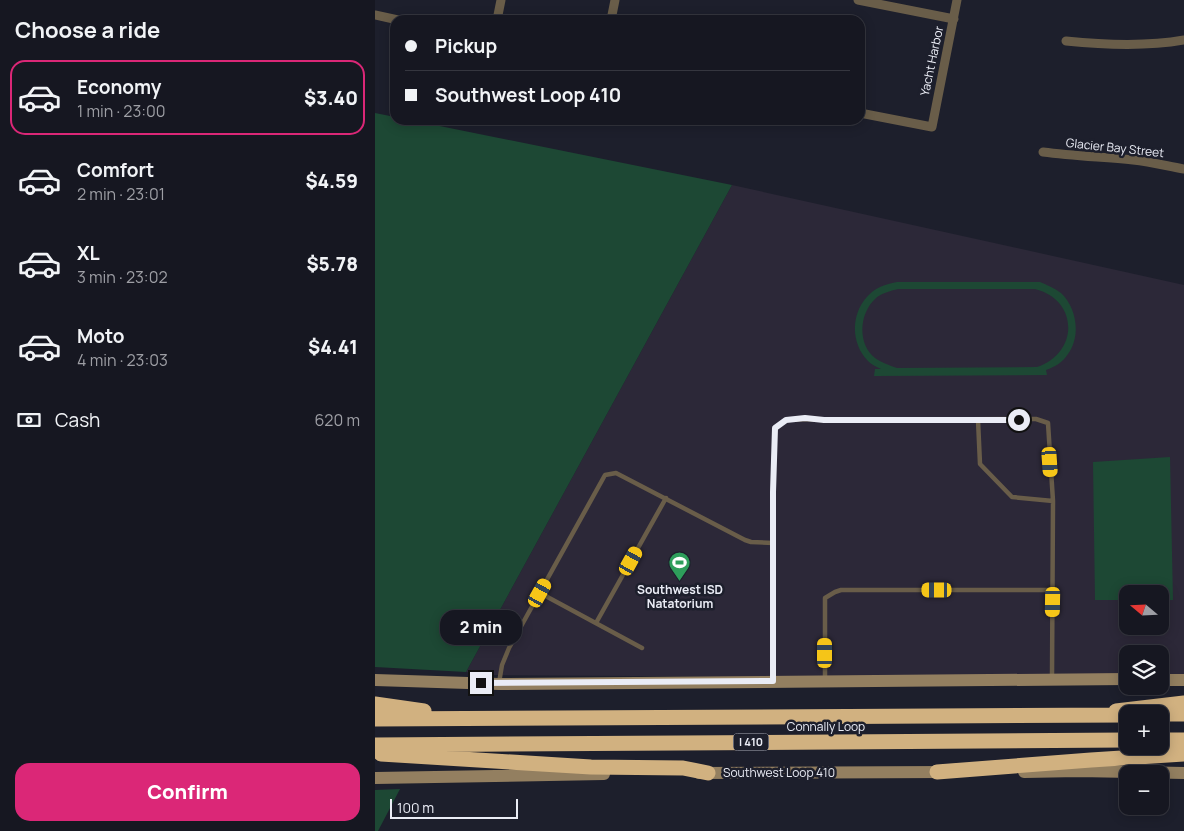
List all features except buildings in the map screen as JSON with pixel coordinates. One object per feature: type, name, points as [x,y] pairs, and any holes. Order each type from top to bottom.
[{"type":"highway","points":[[1088,715],[1184,703]]},
{"type":"highway","points":[[375,704],[467,718]]},
{"type":"highway","points":[[1169,714],[1184,714]]},
{"type":"highway","name":"Connally Loop","points":[[375,719],[1119,715]]},
{"type":"highway","name":"Connally Loop","points":[[375,745],[1119,740]]},
{"type":"highway","points":[[1169,740],[1184,740]]},
{"type":"highway","points":[[375,754],[591,767],[683,768],[708,773]]},
{"type":"highway","points":[[937,772],[1184,754]]},
{"type":"main road","points":[[375,680],[499,684],[1119,678]]},
{"type":"main road","points":[[1169,680],[1184,680]]},
{"type":"main road","name":"Southwest Loop 410","points":[[375,778],[708,773],[1079,771],[1184,773]]},
{"type":"street","points":[[498,15],[501,0]]},
{"type":"street","points":[[612,15],[615,0]]},
{"type":"street","points":[[858,0],[954,19]]},
{"type":"street","name":"Yacht Harbor","points":[[865,114],[932,128],[957,0]]},
{"type":"street","points":[[375,15],[390,18]]},
{"type":"street","points":[[1066,41],[1090,44],[1133,45],[1184,40]]},
{"type":"street","name":"Glacier Bay Street","points":[[1043,152],[1066,156],[1133,160],[1184,169]]},
{"type":"lane","points":[[773,681],[775,428],[786,420],[805,418],[824,420],[1036,419],[1047,423],[1053,501],[1052,680]]},
{"type":"lane","points":[[978,420],[980,464],[1012,497],[1053,501]]},
{"type":"lane","points":[[499,684],[502,665],[509,648],[605,475],[616,473],[745,540],[773,543]]},
{"type":"lane","points":[[596,623],[665,498]]},
{"type":"lane","points":[[825,681],[825,598],[835,592],[841,590],[1053,590]]},
{"type":"lane","points":[[540,593],[642,648]]},
{"type":"shaded area","points":[[732,185],[1184,285],[1184,674],[1169,674],[1169,645],[1119,645],[1119,675],[811,677],[487,675],[466,672]]},
{"type":"green space","points":[[375,113],[390,116],[390,125],[435,125],[732,185],[466,672],[375,667]]},
{"type":"green space","points":[[897,282],[1040,282],[1061,293],[1071,306],[1075,322],[1075,339],[1066,357],[1056,366],[1046,370],[1047,375],[874,376],[875,369],[881,369],[868,361],[858,345],[855,335],[856,316],[865,299],[872,292]],"holes":[[[898,289],[1035,289],[1049,295],[1060,304],[1066,315],[1068,327],[1066,339],[1061,350],[1051,360],[1037,367],[897,368],[875,358],[865,345],[862,328],[866,312],[876,298],[889,291]]]},
{"type":"green space","points":[[1170,457],[1173,600],[1169,600],[1169,585],[1119,585],[1119,600],[1095,600],[1093,462]]},
{"type":"green space","points":[[400,789],[378,831],[375,831],[375,790]]},
{"type":"place","name":"Southwest ISD Natatorium","points":[[680,582]]},
{"type":"route","points":[[481,683],[773,681],[775,428],[786,420],[805,418],[824,420],[1019,420]]}]
